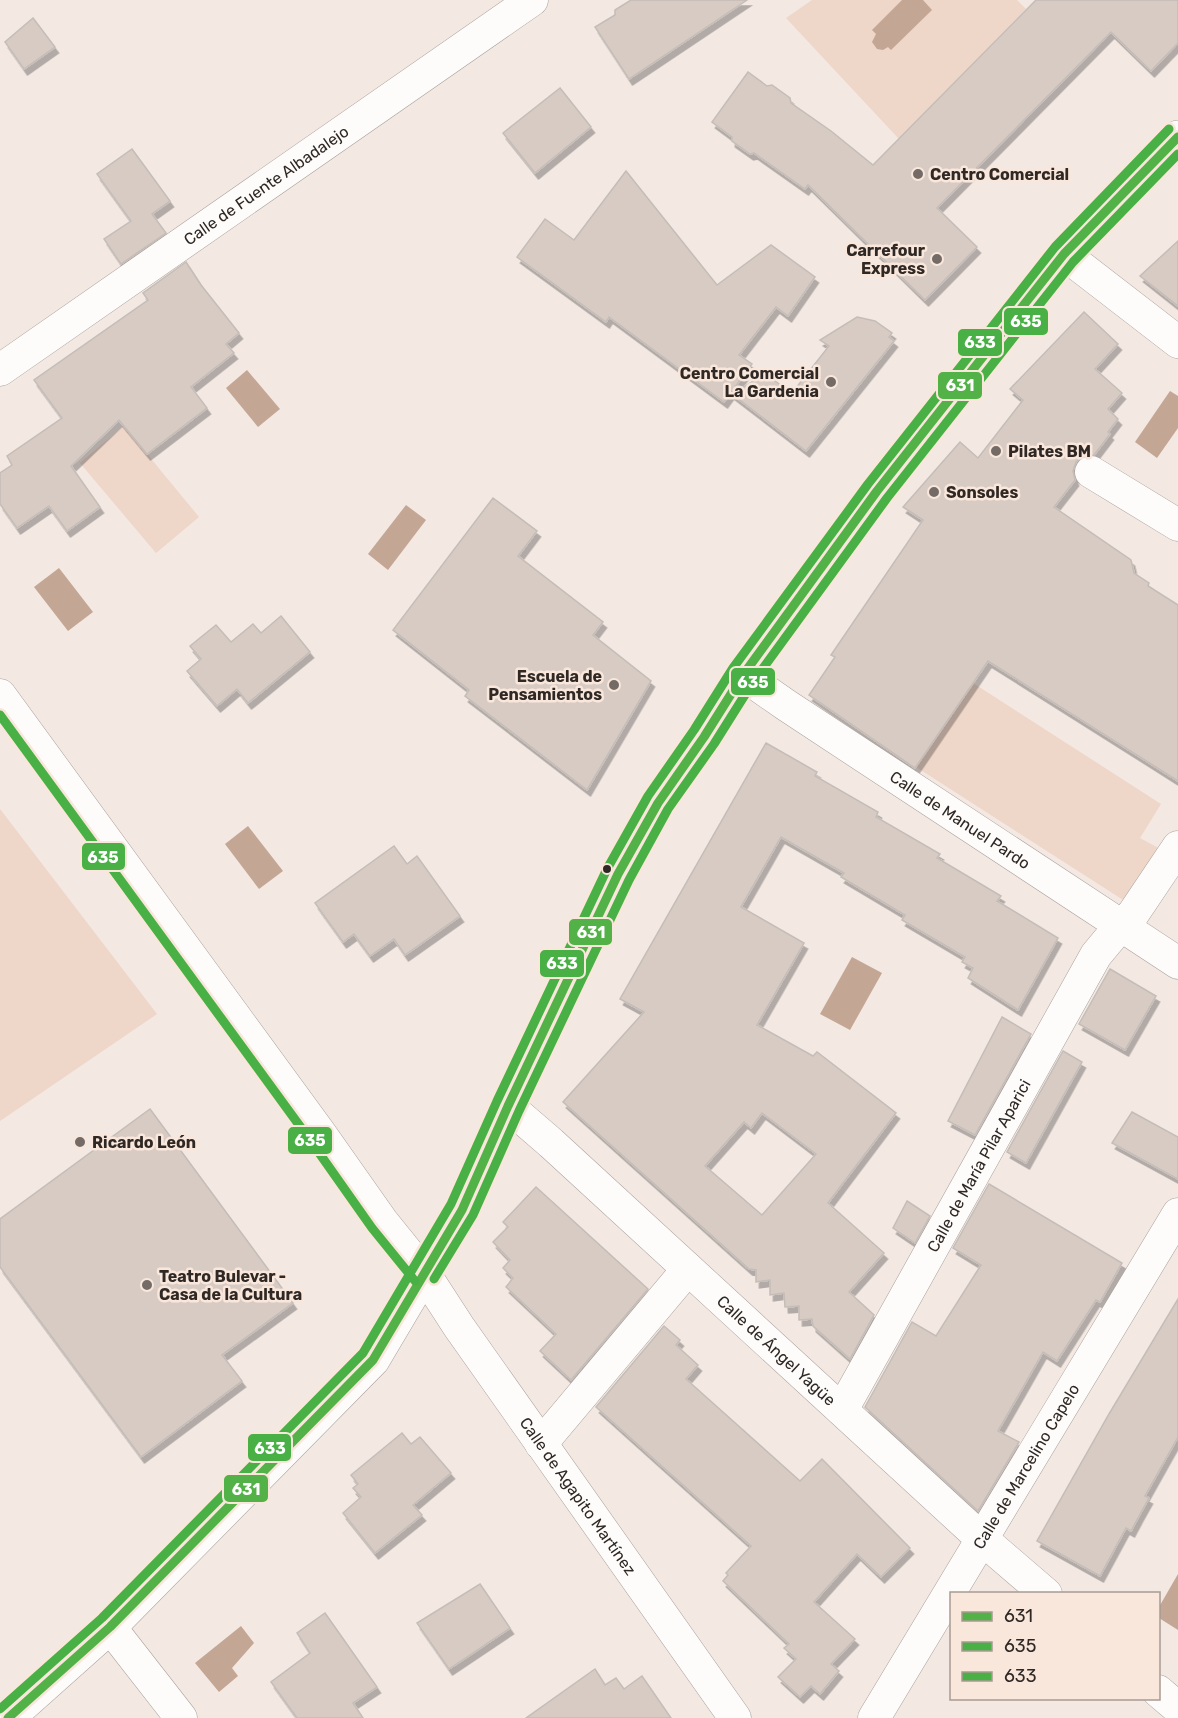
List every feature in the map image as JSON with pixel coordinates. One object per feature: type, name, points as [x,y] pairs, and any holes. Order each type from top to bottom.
[{"type":"main road","points":[[8,1718],[110,1627],[373,1360],[462,1210],[508,1106],[618,874],[658,802],[704,737],[743,675],[877,491],[1064,254],[1178,137]]},
{"type":"street","name":"Calle de Fuente Albadalejo","points":[[0,370],[532,0]]},
{"type":"street","points":[[1064,254],[1178,342]]},
{"type":"street","points":[[1091,472],[1178,525]]},
{"type":"street","name":"Calle de Manuel Pardo","points":[[743,675],[1178,963]]},
{"type":"street","name":"Calle de Agapito Martínez","points":[[0,695],[382,1221],[424,1274],[735,1718]]},
{"type":"street","name":"Calle de María Pilar Aparici","points":[[842,1410],[1096,955],[1133,914],[1178,847]]},
{"type":"street","name":"Calle de Ángel Yagüe","points":[[508,1106],[982,1539],[1045,1592]]},
{"type":"street","name":"Calle de Marcelino Capelo","points":[[874,1718],[1178,1215]]},
{"type":"street","points":[[541,1444],[688,1269]]},
{"type":"street","points":[[110,1627],[181,1718]]},
{"type":"street","points":[[1160,1693],[1178,1708]]},
{"type":"shaded area","points":[[812,0],[1017,0],[1026,9],[899,139],[786,18]]},
{"type":"shaded area","points":[[902,0],[923,0],[932,10],[891,50],[888,47],[883,50],[877,49],[872,42],[876,34],[872,30]]},
{"type":"shaded area","points":[[247,370],[280,409],[258,427],[226,388]]},
{"type":"shaded area","points":[[1170,391],[1178,396],[1178,428],[1157,458],[1135,442]]},
{"type":"shaded area","points":[[124,426],[199,517],[156,553],[80,463]]},
{"type":"shaded area","points":[[406,505],[426,520],[388,570],[368,554]]},
{"type":"shaded area","points":[[59,568],[93,612],[68,631],[34,587]]},
{"type":"shaded area","points":[[973,683],[1161,804],[1140,838],[1164,851],[1131,905],[916,767]]},
{"type":"shaded area","points":[[0,809],[157,1014],[0,1121]]},
{"type":"shaded area","points":[[248,826],[283,871],[259,889],[225,844]]},
{"type":"shaded area","points":[[852,957],[882,973],[850,1030],[820,1014]]},
{"type":"shaded area","points":[[1178,1574],[1178,1630],[1160,1619],[1160,1605]]},
{"type":"shaded area","points":[[241,1626],[254,1643],[232,1668],[238,1676],[219,1692],[195,1663]]},
{"type":"building","points":[[631,0],[747,0],[629,79],[595,27],[615,15],[615,10]]},
{"type":"building","name":"Centro Comercial","points":[[1036,0],[1178,0],[1178,43],[1151,71],[1111,32],[937,208],[977,247],[925,300],[808,185],[805,189],[754,153],[750,154],[712,122],[748,72],[767,86],[772,85],[790,98],[791,103],[873,165]]},
{"type":"building","points":[[33,18],[55,47],[24,69],[5,42]]},
{"type":"building","points":[[560,88],[591,127],[535,173],[503,133]]},
{"type":"building","points":[[132,149],[170,201],[152,214],[166,233],[121,264],[104,239],[131,221],[97,174]]},
{"type":"building","points":[[626,171],[717,285],[771,245],[815,277],[788,316],[776,307],[739,355],[752,364],[724,402],[609,317],[606,322],[517,257],[545,219],[574,240]]},
{"type":"building","points":[[1178,241],[1178,306],[1140,276]]},
{"type":"building","points":[[186,262],[239,333],[226,344],[234,353],[191,387],[207,408],[147,454],[119,420],[71,466],[100,507],[67,531],[49,506],[17,528],[0,504],[0,473],[12,465],[7,456],[62,418],[34,380],[148,300],[143,293]]},
{"type":"building","points":[[1084,312],[1118,344],[1095,369],[1122,393],[1108,409],[1118,419],[1094,455],[1083,456],[1076,462],[1073,471],[1075,480],[1054,507],[1131,560],[1134,573],[1149,583],[1148,586],[1178,605],[1178,781],[988,661],[915,768],[809,695],[835,657],[831,655],[923,520],[903,507],[960,442],[978,458],[1023,400],[1010,389]]},
{"type":"building","name":"Centro Comercial La Gardenia","points":[[857,317],[875,321],[892,333],[889,337],[894,341],[806,451],[732,394],[765,374],[792,393],[829,346],[820,340]]},
{"type":"building","points":[[493,498],[537,531],[518,556],[603,622],[593,635],[651,681],[587,790],[465,696],[469,690],[393,630]]},
{"type":"building","points":[[281,616],[310,652],[248,703],[237,689],[217,706],[187,671],[201,659],[190,646],[216,625],[231,642],[253,624],[261,633]]},
{"type":"building","points":[[766,743],[817,772],[815,776],[878,812],[876,817],[940,854],[937,858],[1001,896],[997,901],[1058,938],[1018,1010],[968,978],[973,968],[962,962],[965,957],[902,920],[905,915],[841,877],[844,873],[781,837],[741,907],[804,943],[757,1025],[813,1056],[817,1052],[896,1113],[828,1203],[884,1253],[849,1292],[874,1315],[850,1359],[813,1326],[812,1319],[799,1320],[799,1306],[785,1307],[784,1293],[770,1295],[770,1280],[756,1282],[756,1270],[749,1269],[563,1102],[644,1012],[620,999]],"holes":[[[762,1113],[816,1154],[762,1215],[705,1166],[744,1122],[751,1128]]]},
{"type":"building","points":[[394,846],[407,864],[417,856],[460,916],[405,955],[394,939],[370,956],[354,934],[343,942],[315,903]]},
{"type":"building","points":[[1110,969],[1156,996],[1125,1050],[1079,1024]]},
{"type":"building","points":[[1002,1017],[1031,1034],[975,1135],[948,1121]]},
{"type":"building","points":[[1063,1051],[1082,1062],[1026,1163],[1007,1152]]},
{"type":"building","name":"Teatro Bulevar - Casa de la Cultura","points":[[150,1109],[293,1303],[222,1355],[242,1381],[141,1457],[0,1267],[0,1219]]},
{"type":"building","points":[[1132,1112],[1178,1137],[1178,1179],[1112,1143]]},
{"type":"building","points":[[989,1184],[1122,1263],[1100,1302],[1096,1300],[1057,1361],[1043,1352],[998,1431],[1019,1442],[978,1511],[865,1407],[912,1322],[936,1336],[981,1265],[953,1248]]},
{"type":"building","points":[[536,1187],[648,1289],[571,1380],[540,1351],[556,1334],[506,1287],[513,1278],[503,1268],[510,1260],[493,1242],[508,1227],[503,1222]]},
{"type":"building","points":[[907,1201],[930,1216],[915,1243],[893,1228]]},
{"type":"building","points":[[1178,1299],[1178,1437],[1145,1496],[1149,1498],[1131,1531],[1126,1528],[1100,1576],[1037,1541]]},
{"type":"building","points":[[664,1326],[680,1340],[676,1345],[698,1365],[686,1379],[800,1481],[822,1459],[910,1548],[881,1577],[857,1554],[814,1602],[855,1639],[831,1664],[839,1671],[820,1694],[811,1686],[800,1697],[778,1677],[796,1659],[784,1648],[789,1644],[723,1581],[728,1575],[726,1573],[751,1546],[596,1407]]},
{"type":"building","points":[[402,1433],[411,1444],[420,1437],[451,1473],[413,1505],[422,1515],[375,1553],[343,1513],[361,1497],[353,1488],[358,1484],[351,1475]]},
{"type":"building","points":[[480,1584],[510,1628],[449,1669],[417,1623]]},
{"type":"building","points":[[325,1613],[377,1687],[353,1703],[363,1718],[297,1718],[271,1682],[310,1653],[297,1633]]},
{"type":"building","points":[[595,1669],[605,1685],[616,1678],[624,1689],[642,1676],[671,1718],[526,1718]]},
{"type":"transit line","name":"633","points":[[0,1709],[102,1618],[363,1353],[451,1204],[607,869],[648,796],[694,730],[733,668],[868,484],[1055,247],[1169,129]]},
{"type":"transit line","name":"631","points":[[8,1718],[110,1627],[373,1360],[462,1210],[508,1106],[618,874],[658,803],[704,737],[743,675],[877,491],[1064,254],[1178,137]]},
{"type":"transit line","name":"635","points":[[434,1279],[473,1215],[519,1111],[629,880],[668,809],[714,744],[753,682],[887,498],[1073,262],[1178,154]]},
{"type":"transit line","name":"635","points":[[0,715],[372,1228],[415,1281]]},
{"type":"place","name":"Centro Comercial","points":[[918,174]]},
{"type":"place","name":"Carrefour Express","points":[[937,259]]},
{"type":"place","name":"Centro Comercial La Gardenia","points":[[831,382]]},
{"type":"place","name":"Pilates BM","points":[[996,451]]},
{"type":"place","name":"Sonsoles","points":[[934,492]]},
{"type":"place","name":"Escuela de Pensamientos","points":[[614,685]]},
{"type":"place","name":"Ricardo León","points":[[80,1142]]},
{"type":"place","name":"Teatro Bulevar - Casa de la Cultura","points":[[147,1285]]}]
